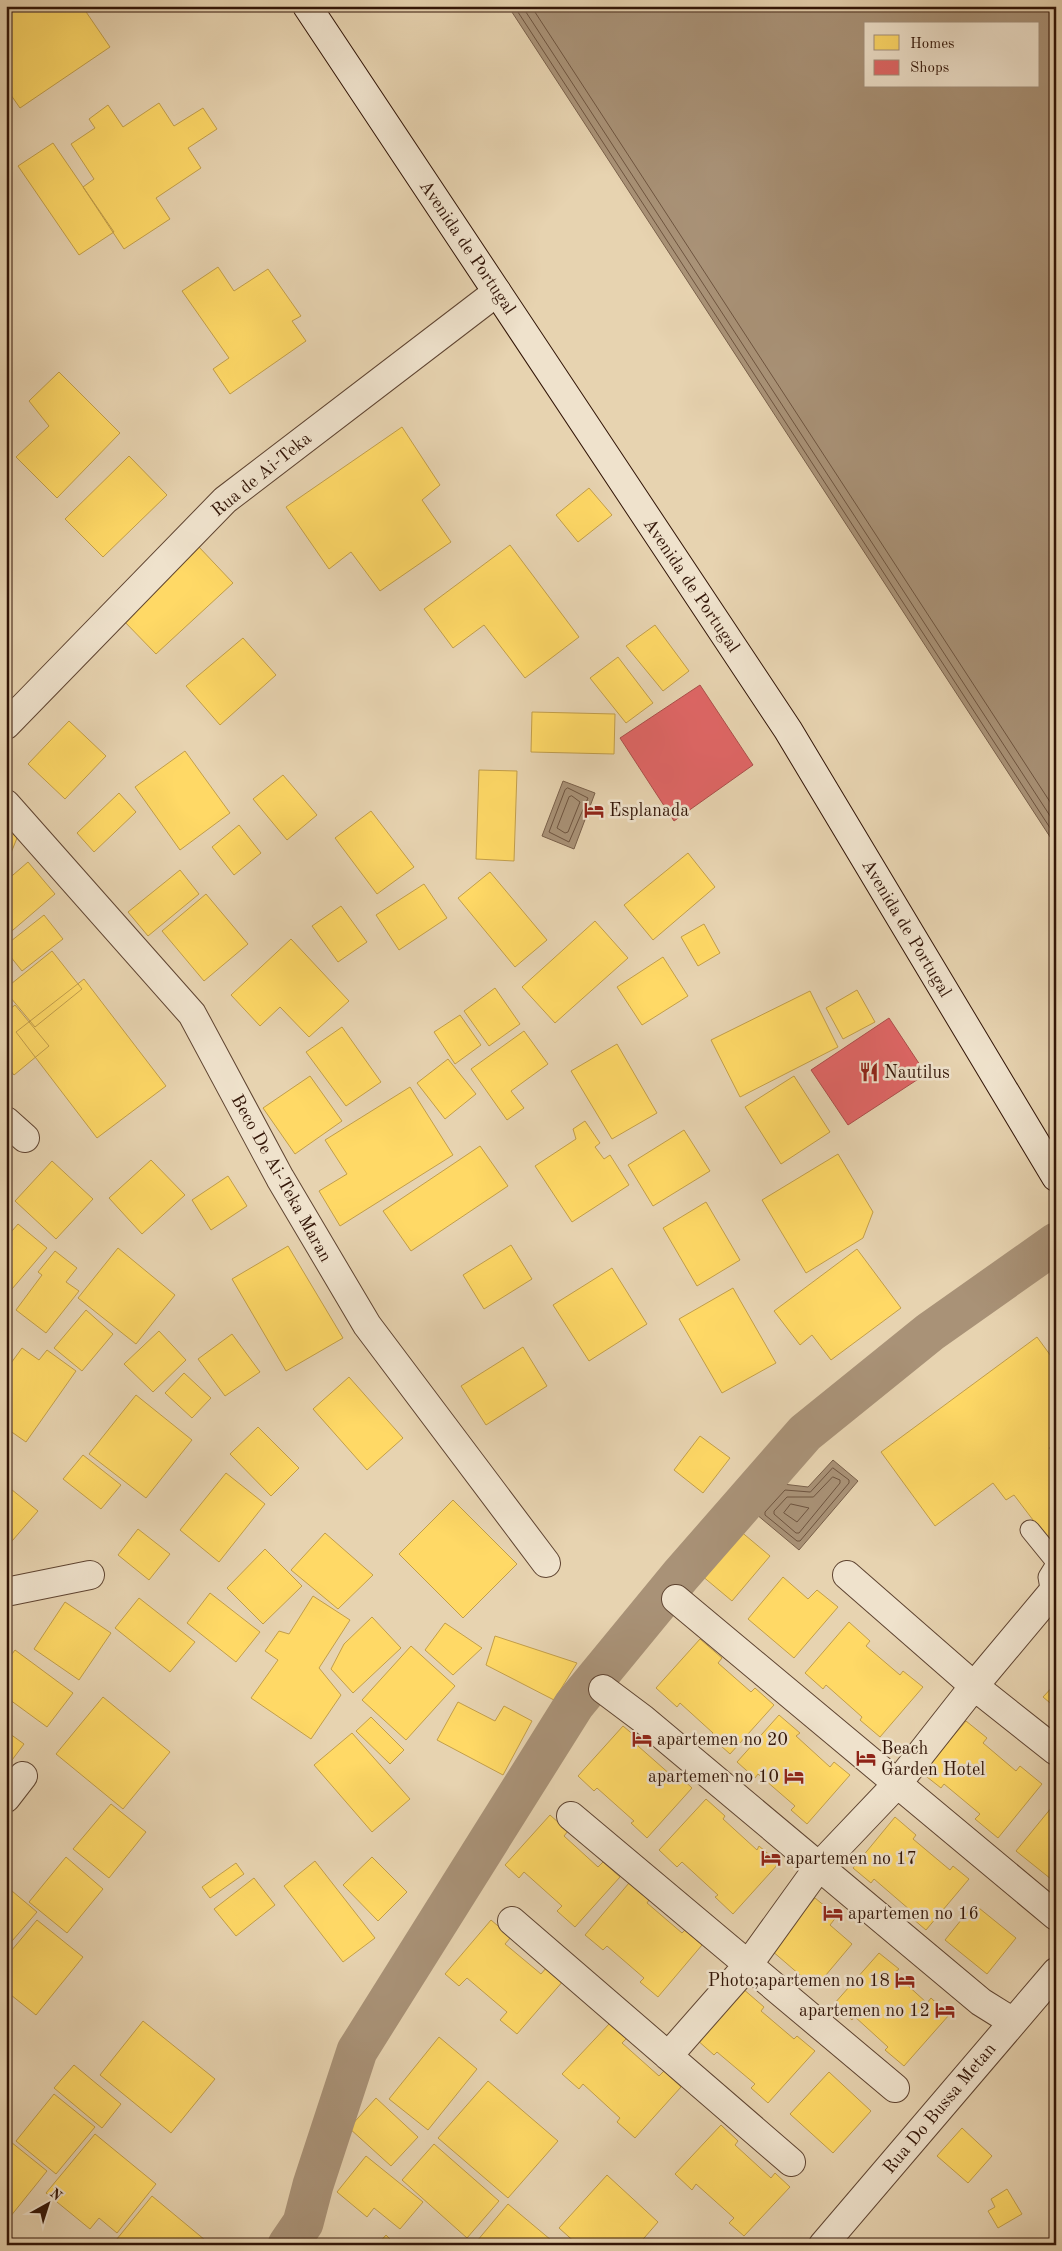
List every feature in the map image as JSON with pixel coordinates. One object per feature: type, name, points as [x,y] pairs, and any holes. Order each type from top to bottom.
[{"type":"street","name":"Avenida de Portugal","points":[[307,6],[788,730],[1056,1177]]},
{"type":"street","name":"Rua de Ai-Teka","points":[[6,725],[224,500],[498,292]]},
{"type":"street","name":"Beco De Ai-Teka Maran","points":[[6,804],[192,1014],[280,1178],[367,1325],[546,1563]]},
{"type":"street","points":[[847,1575],[974,1686],[1056,1751]]},
{"type":"street","points":[[6,1592],[90,1576]]},
{"type":"street","points":[[668,2056],[748,1965],[820,1865],[897,1784],[974,1686],[1054,1596]]},
{"type":"street","points":[[676,1599],[1056,1916]]},
{"type":"street","points":[[603,1689],[643,1719],[820,1865],[981,2002],[1013,2022]]},
{"type":"street","points":[[6,1798],[23,1776]]},
{"type":"street","points":[[571,1816],[895,2088]]},
{"type":"street","points":[[512,1921],[791,2162]]},
{"type":"street","name":"Rua Do Bussa Metan","points":[[823,2245],[1056,1972]]},
{"type":"lane","points":[[1030,1530],[1056,1563],[1048,1577],[1054,1596]]},
{"type":"water","points":[[508,6],[1056,6],[1056,846]]},
{"type":"water","points":[[563,781],[595,793],[574,849],[542,836]]},
{"type":"water","points":[[833,1460],[858,1481],[799,1550],[756,1514],[783,1484],[808,1487]]},
{"type":"building: Homes","points":[[6,6],[30,6],[33,11],[40,6],[82,6],[110,47],[20,108],[6,88]]},
{"type":"building: Homes","points":[[159,103],[174,126],[203,108],[217,129],[188,148],[201,168],[156,198],[170,219],[124,249],[83,187],[94,179],[71,144],[95,128],[89,119],[108,105],[123,127]]},
{"type":"building: Homes","points":[[53,143],[114,232],[79,255],[18,166]]},
{"type":"building: Homes","points":[[218,267],[234,291],[268,269],[301,316],[292,321],[306,341],[230,394],[213,369],[229,358],[182,291]]},
{"type":"building: Homes","points":[[59,372],[120,433],[57,498],[16,457],[49,426],[29,401]]},
{"type":"building: Homes","points":[[402,427],[440,485],[422,500],[451,542],[380,591],[351,552],[329,569],[286,507]]},
{"type":"building: Homes","points":[[129,456],[167,495],[103,557],[65,519]]},
{"type":"building: Homes","points":[[589,488],[612,515],[578,542],[556,515]]},
{"type":"building: Homes","points":[[510,545],[579,637],[525,678],[484,625],[453,648],[424,609]]},
{"type":"building: Homes","points":[[198,546],[233,583],[156,654],[121,618]]},
{"type":"building: Homes","points":[[655,625],[689,671],[663,691],[626,646]]},
{"type":"building: Homes","points":[[243,638],[276,675],[220,725],[186,686]]},
{"type":"building: Homes","points":[[618,657],[653,703],[626,723],[590,678]]},
{"type":"building: Homes","points":[[532,712],[615,714],[614,754],[531,752]]},
{"type":"building: Homes","points":[[69,721],[106,756],[65,799],[28,764]]},
{"type":"building: Homes","points":[[185,751],[230,813],[180,850],[135,787]]},
{"type":"building: Homes","points":[[479,770],[517,771],[514,861],[476,859]]},
{"type":"building: Homes","points":[[283,775],[317,815],[287,840],[253,799]]},
{"type":"building: Homes","points":[[119,793],[136,812],[94,852],[77,833]]},
{"type":"building: Homes","points":[[371,811],[414,867],[377,894],[335,838]]},
{"type":"building: Homes","points":[[6,818],[19,833],[7,863],[6,861]]},
{"type":"building: Homes","points":[[239,825],[261,853],[234,875],[212,847]]},
{"type":"building: Homes","points":[[688,853],[715,887],[653,940],[624,905]]},
{"type":"building: Homes","points":[[28,862],[55,894],[6,936],[6,881]]},
{"type":"building: Homes","points":[[180,870],[199,894],[148,936],[128,912]]},
{"type":"building: Homes","points":[[490,872],[547,940],[515,967],[458,898]]},
{"type":"building: Homes","points":[[424,884],[447,918],[399,950],[376,915]]},
{"type":"building: Homes","points":[[206,894],[248,944],[204,981],[162,931]]},
{"type":"building: Homes","points":[[341,906],[367,942],[338,962],[312,926]]},
{"type":"building: Homes","points":[[44,915],[63,939],[22,971],[6,951],[6,945]]},
{"type":"building: Homes","points":[[595,921],[628,958],[555,1023],[522,987]]},
{"type":"building: Homes","points":[[704,924],[720,953],[698,966],[681,937]]},
{"type":"building: Homes","points":[[291,939],[349,1001],[309,1037],[280,1007],[260,1026],[231,995]]},
{"type":"building: Homes","points":[[52,951],[82,989],[35,1027],[6,992],[6,988]]},
{"type":"building: Homes","points":[[663,957],[688,996],[642,1025],[617,987]]},
{"type":"building: Homes","points":[[84,979],[166,1086],[97,1138],[16,1032]]},
{"type":"building: Homes","points":[[495,988],[520,1024],[489,1046],[464,1011]]},
{"type":"building: Homes","points":[[857,990],[875,1022],[843,1039],[826,1008]]},
{"type":"building: Homes","points":[[810,991],[838,1047],[740,1097],[711,1040]]},
{"type":"building: Homes","points":[[15,1005],[49,1046],[14,1075],[6,1065],[6,1012]]},
{"type":"building: Homes","points":[[460,1015],[481,1045],[455,1064],[434,1032]]},
{"type":"building: Homes","points":[[342,1027],[381,1082],[346,1106],[306,1052]]},
{"type":"building: Homes","points":[[524,1031],[548,1064],[511,1091],[524,1108],[507,1120],[471,1069]]},
{"type":"building: Homes","points":[[617,1044],[657,1113],[612,1139],[571,1071]]},
{"type":"building: Homes","points":[[448,1059],[476,1094],[445,1119],[417,1083]]},
{"type":"building: Homes","points":[[310,1076],[342,1121],[295,1154],[263,1108]]},
{"type":"building: Homes","points":[[794,1076],[830,1132],[781,1164],[745,1107]]},
{"type":"building: Homes","points":[[410,1087],[453,1155],[340,1226],[319,1191],[347,1174],[325,1140]]},
{"type":"building: Homes","points":[[585,1121],[600,1143],[595,1147],[604,1159],[610,1155],[629,1185],[572,1222],[535,1166],[576,1139],[573,1129]]},
{"type":"building: Homes","points":[[684,1130],[710,1171],[653,1206],[628,1165]]},
{"type":"building: Homes","points":[[480,1146],[508,1186],[411,1251],[383,1211]]},
{"type":"building: Homes","points":[[838,1154],[873,1212],[863,1238],[806,1273],[762,1200]]},
{"type":"building: Homes","points":[[151,1160],[185,1195],[142,1234],[109,1198]]},
{"type":"building: Homes","points":[[52,1161],[93,1199],[56,1239],[15,1201]]},
{"type":"building: Homes","points":[[228,1176],[247,1206],[211,1230],[192,1200]]},
{"type":"building: Homes","points":[[706,1202],[740,1260],[697,1286],[663,1228]]},
{"type":"building: Homes","points":[[18,1224],[47,1248],[6,1296],[6,1238]]},
{"type":"building: Homes","points":[[511,1245],[532,1279],[484,1309],[463,1275]]},
{"type":"building: Homes","points":[[288,1246],[343,1338],[286,1371],[232,1279]]},
{"type":"building: Homes","points":[[118,1248],[175,1295],[136,1344],[78,1298]]},
{"type":"building: Homes","points":[[857,1249],[901,1308],[831,1360],[812,1335],[800,1345],[774,1311]]},
{"type":"building: Homes","points":[[55,1251],[77,1268],[66,1282],[79,1291],[46,1333],[16,1310],[42,1275],[38,1272]]},
{"type":"building: Homes","points":[[612,1268],[647,1324],[589,1361],[553,1305]]},
{"type":"building: Homes","points":[[733,1288],[776,1363],[722,1393],[679,1319]]},
{"type":"building: Homes","points":[[86,1310],[113,1334],[82,1371],[54,1348]]},
{"type":"building: Homes","points":[[159,1331],[186,1360],[153,1392],[124,1364]]},
{"type":"building: Homes","points":[[232,1334],[260,1372],[225,1396],[198,1359]]},
{"type":"building: Homes","points":[[1037,1337],[1056,1363],[1056,1443],[1049,1448],[1056,1456],[1056,1464],[1053,1466],[1056,1470],[1056,1536],[1049,1541],[1014,1495],[1006,1500],[993,1483],[935,1526],[881,1452]]},
{"type":"building: Homes","points":[[523,1347],[547,1386],[486,1425],[461,1386]]},
{"type":"building: Homes","points":[[22,1348],[39,1360],[47,1350],[76,1371],[26,1442],[6,1428],[6,1370]]},
{"type":"building: Homes","points":[[184,1373],[211,1398],[192,1418],[165,1393]]},
{"type":"building: Homes","points":[[349,1377],[403,1438],[367,1470],[313,1409]]},
{"type":"building: Homes","points":[[136,1395],[192,1440],[146,1498],[89,1454]]},
{"type":"building: Homes","points":[[258,1427],[299,1468],[271,1496],[230,1454]]},
{"type":"building: Homes","points":[[700,1436],[730,1458],[703,1493],[674,1470]]},
{"type":"building: Homes","points":[[83,1455],[121,1485],[101,1509],[63,1479]]},
{"type":"building: Homes","points":[[226,1473],[265,1504],[219,1562],[180,1530]]},
{"type":"building: Homes","points":[[6,1485],[38,1511],[6,1548]]},
{"type":"building: Homes","points":[[453,1500],[517,1564],[463,1618],[399,1554]]},
{"type":"building: Homes","points":[[138,1529],[170,1554],[149,1580],[118,1555]]},
{"type":"building: Homes","points":[[739,1530],[770,1556],[732,1601],[701,1575]]},
{"type":"building: Homes","points":[[325,1533],[373,1575],[338,1609],[291,1570]]},
{"type":"building: Homes","points":[[265,1549],[302,1586],[263,1624],[227,1588]]},
{"type":"building: Homes","points":[[783,1577],[808,1599],[817,1590],[838,1607],[794,1658],[748,1619]]},
{"type":"building: Homes","points":[[210,1593],[260,1632],[236,1662],[187,1623]]},
{"type":"building: Homes","points":[[313,1596],[350,1620],[319,1668],[341,1695],[311,1739],[251,1698],[278,1660],[265,1651],[279,1631],[289,1634]]},
{"type":"building: Homes","points":[[139,1598],[195,1642],[170,1672],[115,1628]]},
{"type":"building: Homes","points":[[65,1602],[111,1633],[79,1680],[34,1649]]},
{"type":"building: Homes","points":[[372,1617],[401,1648],[353,1693],[331,1669],[344,1644]]},
{"type":"building: Homes","points":[[849,1622],[870,1641],[866,1646],[900,1675],[903,1671],[923,1687],[880,1737],[860,1720],[862,1717],[826,1685],[823,1689],[805,1673]]},
{"type":"building: Homes","points":[[445,1623],[482,1648],[453,1675],[425,1650]]},
{"type":"building: Homes","points":[[495,1636],[577,1663],[554,1700],[486,1665]]},
{"type":"building: Homes","points":[[700,1639],[722,1658],[718,1663],[751,1692],[755,1688],[774,1705],[730,1754],[710,1736],[713,1733],[680,1703],[677,1707],[656,1688]]},
{"type":"building: Homes","points":[[411,1646],[455,1686],[406,1740],[362,1700]]},
{"type":"building: Homes","points":[[15,1650],[73,1693],[47,1727],[6,1697],[6,1662]]},
{"type":"building: Homes","points":[[1056,1683],[1056,1708],[1043,1697]]},
{"type":"building: Homes","points":[[103,1697],[170,1752],[123,1809],[56,1754]]},
{"type":"building: Homes","points":[[458,1702],[495,1721],[504,1706],[532,1721],[503,1775],[437,1740]]},
{"type":"building: Homes","points":[[779,1715],[800,1733],[796,1736],[830,1767],[834,1762],[850,1775],[807,1824],[791,1810],[795,1806],[758,1774],[755,1778],[737,1762]]},
{"type":"building: Homes","points":[[371,1717],[404,1750],[390,1764],[356,1731]]},
{"type":"building: Homes","points":[[966,1721],[987,1738],[983,1743],[1016,1771],[1020,1766],[1042,1784],[998,1838],[975,1819],[980,1814],[944,1784],[941,1788],[922,1773]]},
{"type":"building: Homes","points":[[623,1726],[642,1742],[638,1746],[672,1776],[675,1772],[692,1788],[647,1838],[631,1823],[634,1821],[597,1788],[594,1791],[578,1776]]},
{"type":"building: Homes","points":[[6,1731],[24,1744],[6,1768]]},
{"type":"building: Homes","points":[[352,1733],[410,1799],[372,1832],[314,1765]]},
{"type":"building: Homes","points":[[706,1799],[725,1816],[723,1819],[757,1850],[759,1846],[779,1863],[733,1914],[715,1897],[718,1895],[682,1862],[677,1867],[659,1850]]},
{"type":"building: Homes","points":[[1056,1802],[1056,1883],[1016,1851]]},
{"type":"building: Homes","points":[[111,1804],[146,1832],[109,1878],[73,1849]]},
{"type":"building: Homes","points":[[550,1815],[568,1831],[564,1836],[598,1867],[603,1862],[620,1877],[575,1927],[557,1911],[562,1906],[524,1872],[519,1878],[505,1865]]},
{"type":"building: Homes","points":[[895,1817],[916,1835],[913,1839],[950,1870],[953,1866],[969,1879],[926,1930],[906,1913],[910,1910],[874,1879],[871,1883],[853,1868]]},
{"type":"building: Homes","points":[[66,1857],[103,1889],[67,1933],[29,1902]]},
{"type":"building: Homes","points":[[372,1857],[407,1892],[378,1921],[343,1885]]},
{"type":"building: Homes","points":[[315,1861],[375,1938],[343,1962],[284,1886]]},
{"type":"building: Homes","points":[[236,1863],[244,1874],[210,1898],[202,1887]]},
{"type":"building: Homes","points":[[254,1878],[275,1905],[236,1936],[214,1909]]},
{"type":"building: Homes","points":[[629,1883],[649,1900],[647,1903],[682,1933],[685,1930],[702,1945],[658,1997],[640,1982],[644,1978],[607,1946],[603,1950],[585,1935]]},
{"type":"building: Homes","points":[[6,1886],[37,1912],[6,1948]]},
{"type":"building: Homes","points":[[815,1898],[837,1916],[830,1925],[852,1944],[815,1988],[771,1950]]},
{"type":"building: Homes","points":[[974,1904],[1016,1938],[987,1974],[945,1940]]},
{"type":"building: Homes","points":[[37,1920],[83,1957],[36,2015],[6,1991],[6,1957]]},
{"type":"building: Homes","points":[[491,1920],[511,1937],[505,1944],[541,1974],[547,1967],[564,1980],[517,2034],[500,2020],[507,2012],[467,1978],[459,1986],[445,1974]]},
{"type":"building: Homes","points":[[879,1953],[899,1969],[894,1973],[927,2003],[931,1998],[949,2015],[904,2066],[885,2050],[888,2047],[854,2016],[852,2020],[834,2004]]},
{"type":"building: Homes","points":[[742,1988],[764,2007],[761,2011],[794,2039],[797,2036],[815,2051],[768,2103],[751,2088],[755,2084],[717,2052],[714,2055],[696,2039]]},
{"type":"building: Homes","points":[[143,2021],[215,2079],[171,2133],[100,2075]]},
{"type":"building: Homes","points":[[610,2023],[627,2038],[622,2043],[659,2076],[664,2071],[681,2087],[635,2138],[617,2122],[620,2118],[583,2084],[579,2089],[562,2074]]},
{"type":"building: Homes","points":[[439,2037],[477,2069],[428,2130],[389,2099]]},
{"type":"building: Homes","points":[[74,2065],[121,2104],[102,2128],[54,2088]]},
{"type":"building: Homes","points":[[829,2072],[871,2111],[833,2153],[790,2114]]},
{"type":"building: Homes","points":[[488,2081],[558,2141],[508,2198],[438,2138]]},
{"type":"building: Homes","points":[[54,2094],[95,2127],[56,2174],[16,2141]]},
{"type":"building: Homes","points":[[376,2098],[418,2137],[391,2166],[349,2128]]},
{"type":"building: Homes","points":[[721,2125],[738,2141],[735,2145],[771,2178],[775,2173],[790,2187],[744,2236],[729,2223],[734,2218],[696,2184],[692,2190],[675,2174]]},
{"type":"building: Homes","points":[[962,2128],[992,2156],[968,2183],[937,2156]]},
{"type":"building: Homes","points":[[95,2134],[156,2184],[117,2233],[99,2218],[90,2229],[46,2193]]},
{"type":"building: Homes","points":[[6,2138],[47,2171],[10,2217],[6,2214]]},
{"type":"building: Homes","points":[[434,2144],[499,2201],[467,2238],[402,2180]]},
{"type":"building: Homes","points":[[366,2156],[423,2202],[400,2229],[374,2208],[367,2217],[337,2192]]},
{"type":"building: Homes","points":[[607,2175],[658,2222],[638,2245],[578,2245],[559,2228]]},
{"type":"building: Homes","points":[[1007,2189],[1022,2214],[998,2228],[988,2211],[995,2207],[991,2199]]},
{"type":"building: Homes","points":[[152,2196],[211,2245],[112,2245]]},
{"type":"building: Homes","points":[[508,2204],[551,2240],[547,2245],[481,2245],[477,2241]]},
{"type":"building: Homes","points":[[386,2235],[396,2245],[377,2245]]},
{"type":"building: Shops","name":"Esplanada","points":[[700,685],[753,765],[674,821],[620,738]]},
{"type":"building: Shops","name":"Nautilus","points":[[889,1018],[926,1074],[848,1125],[811,1070]]},
{"type":"waterway","points":[[288,2245],[303,2223],[313,2185],[357,2051],[574,1705],[680,1576],[805,1433],[930,1332],[1056,1243]]},
{"type":"place","name":"Esplanada","points":[[594,810]]},
{"type":"place","name":"Nautilus","points":[[869,1072]]},
{"type":"place","name":"apartemen no 20","points":[[642,1739]]},
{"type":"place","name":"Beach Garden Hotel","points":[[866,1758]]},
{"type":"place","name":"apartemen no 10","points":[[794,1776]]},
{"type":"place","name":"apartemen no 17","points":[[771,1858]]},
{"type":"place","name":"apartemen no 16","points":[[833,1913]]},
{"type":"place","name":"Photo;apartemen no 18","points":[[905,1980]]},
{"type":"place","name":"apartemen no 12","points":[[945,2010]]}]
